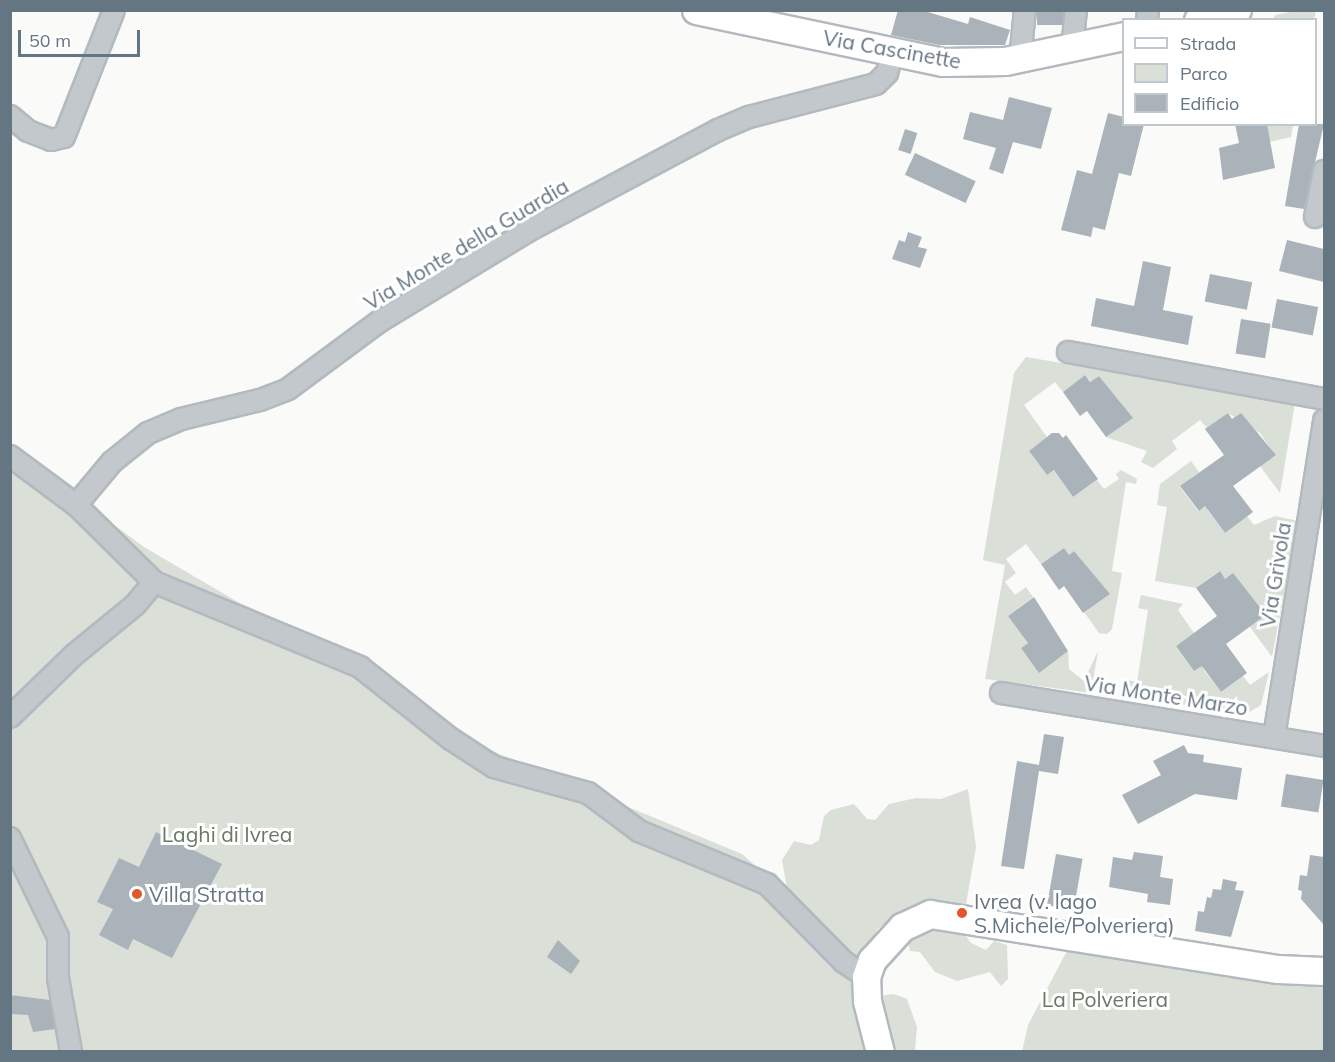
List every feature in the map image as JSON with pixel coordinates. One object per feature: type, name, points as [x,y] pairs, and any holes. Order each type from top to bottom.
[{"type":"main road","name":"Via Cascinette","points":[[696,10],[943,62],[1020,59],[1122,36]]},
{"type":"main road","points":[[1206,18],[1237,10]]},
{"type":"main road","points":[[880,1052],[867,1001],[866,977],[883,944],[915,919],[930,914],[1278,969],[1324,971]]},
{"type":"street","points":[[10,116],[36,134],[51,140],[64,137],[114,10]]},
{"type":"street","points":[[1020,59],[1025,10]]},
{"type":"street","points":[[1072,48],[1076,10]]},
{"type":"street","name":"Via Monte della Guardia","points":[[76,505],[112,462],[148,433],[181,419],[260,400],[288,389],[380,321],[528,231],[738,122],[876,84],[887,74],[893,52]]},
{"type":"street","points":[[1315,217],[1324,171]]},
{"type":"street","points":[[1068,352],[1324,399]]},
{"type":"street","name":"Via Grivola","points":[[1274,737],[1324,420]]},
{"type":"street","points":[[10,456],[76,505],[154,582],[360,667],[451,739],[494,767],[588,793],[639,831],[767,884],[844,962],[866,977]]},
{"type":"street","points":[[10,717],[75,654],[135,605],[154,582]]},
{"type":"street","name":"Via Monte Marzo","points":[[1001,693],[1324,746]]},
{"type":"street","points":[[10,838],[58,937],[58,978],[71,1052]]},
{"type":"green space","points":[[1299,10],[1316,11],[1314,18],[1274,18],[1275,15]]},
{"type":"green space","points":[[1267,126],[1293,126],[1291,137],[1269,142]]},
{"type":"green space","points":[[1026,357],[1295,403],[1280,493],[1260,466],[1275,455],[1260,433],[1228,413],[1207,428],[1200,420],[1172,441],[1177,449],[1153,468],[1141,462],[1147,451],[1106,437],[1132,417],[1099,376],[1091,382],[1085,375],[1063,392],[1055,382],[1024,405],[1047,437],[1029,451],[1047,475],[1057,468],[1057,474],[1073,497],[1097,480],[1104,489],[1119,479],[1116,474],[1121,470],[1137,479],[1136,484],[1126,482],[1112,571],[1122,573],[1112,629],[1107,634],[1099,633],[1084,612],[1109,594],[1074,551],[1069,555],[1064,548],[1041,564],[1026,544],[1006,559],[1016,573],[1005,582],[1015,595],[1026,587],[1033,597],[1008,616],[1031,640],[1021,648],[1039,672],[1068,651],[1069,669],[1084,681],[1098,651],[1091,693],[985,679],[1005,565],[983,560],[1014,373]]},
{"type":"green space","name":"Laghi di Ivrea","points":[[11,454],[46,475],[144,547],[238,602],[358,656],[483,747],[742,854],[788,894],[782,860],[794,841],[811,845],[819,840],[824,816],[831,810],[854,804],[867,819],[875,820],[889,804],[916,798],[941,799],[968,789],[976,847],[965,910],[916,906],[900,911],[878,929],[864,953],[853,959],[877,996],[894,994],[907,999],[917,1027],[915,1051],[11,1052]]},
{"type":"green space","points":[[1191,461],[1199,472],[1180,487],[1198,511],[1209,503],[1208,511],[1225,533],[1247,516],[1254,525],[1275,516],[1298,521],[1272,657],[1250,627],[1266,615],[1233,574],[1225,579],[1219,571],[1196,588],[1155,581],[1167,507],[1157,505],[1160,484]]},
{"type":"green space","points":[[1141,595],[1183,604],[1178,610],[1194,633],[1176,646],[1194,671],[1205,664],[1204,670],[1221,692],[1243,676],[1250,685],[1269,672],[1261,705],[1248,713],[1124,697],[1127,680],[1137,682],[1148,610],[1138,608]]},
{"type":"green space","points":[[928,927],[960,928],[971,943],[986,950],[994,941],[1007,945],[1008,979],[1001,986],[990,972],[957,981],[935,972],[920,952],[910,951],[907,934]]},
{"type":"green space","name":"La Polveriera","points":[[1068,949],[1324,979],[1324,1051],[1022,1052],[1028,1025]]},
{"type":"building","points":[[898,10],[921,10],[968,24],[970,17],[1010,30],[1005,45],[939,45],[891,35]]},
{"type":"building","points":[[1037,10],[1064,10],[1064,25],[1037,25]]},
{"type":"building","points":[[1009,97],[1052,108],[1041,149],[1013,142],[1003,174],[989,169],[996,148],[963,139],[970,112],[1003,120]]},
{"type":"building","points":[[1108,113],[1122,116],[1122,126],[1144,126],[1131,176],[1119,173],[1105,230],[1093,227],[1091,237],[1061,230],[1077,170],[1092,174]]},
{"type":"building","points":[[1324,124],[1304,209],[1285,206],[1299,126]]},
{"type":"building","points":[[1235,126],[1267,126],[1275,168],[1223,180],[1219,148],[1239,143]]},
{"type":"building","points":[[905,129],[917,133],[911,154],[898,150]]},
{"type":"building","points":[[915,153],[976,181],[966,203],[905,175]]},
{"type":"building","points":[[908,232],[922,237],[918,247],[927,249],[920,268],[892,259],[899,240],[905,242]]},
{"type":"building","points":[[1287,240],[1324,249],[1324,282],[1279,271]]},
{"type":"building","points":[[1143,261],[1171,267],[1163,310],[1193,316],[1188,345],[1091,326],[1096,298],[1134,306]]},
{"type":"building","points":[[1210,274],[1252,282],[1247,310],[1205,301]]},
{"type":"building","points":[[1277,299],[1318,307],[1313,335],[1271,327]]},
{"type":"building","points":[[1241,319],[1271,324],[1265,358],[1236,354]]},
{"type":"building","points":[[1085,375],[1090,382],[1099,376],[1133,418],[1106,437],[1087,411],[1080,416],[1063,392]]},
{"type":"building","points":[[1228,413],[1232,419],[1241,413],[1276,455],[1233,486],[1253,512],[1225,533],[1205,506],[1199,511],[1180,486],[1224,455],[1205,429]]},
{"type":"building","points":[[1052,433],[1059,433],[1063,438],[1066,435],[1098,479],[1073,497],[1054,470],[1047,475],[1029,451]]},
{"type":"building","points":[[1064,548],[1069,555],[1074,551],[1110,594],[1083,613],[1064,586],[1059,590],[1041,564]]},
{"type":"building","points":[[1220,571],[1225,579],[1233,573],[1266,615],[1226,644],[1247,673],[1221,692],[1202,666],[1194,671],[1176,646],[1217,616],[1196,588]]},
{"type":"building","points":[[1034,597],[1068,651],[1039,673],[1021,648],[1028,643],[1008,616]]},
{"type":"building","points":[[1044,734],[1064,737],[1058,774],[1039,771],[1024,869],[1001,866],[1017,761],[1039,765]]},
{"type":"building","points":[[1184,745],[1188,753],[1204,755],[1203,762],[1242,768],[1237,800],[1195,794],[1138,824],[1122,795],[1161,775],[1153,761]]},
{"type":"building","points":[[1286,774],[1324,780],[1318,813],[1281,807]]},
{"type":"building","name":"Villa Stratta","points":[[156,832],[222,864],[172,958],[133,939],[128,950],[99,935],[113,909],[97,902],[119,858],[139,867]]},
{"type":"building","points":[[1134,852],[1163,856],[1160,877],[1173,879],[1170,905],[1147,902],[1148,894],[1109,887],[1113,857],[1132,860]]},
{"type":"building","points":[[1056,854],[1083,859],[1074,910],[1047,905]]},
{"type":"building","points":[[1310,855],[1324,857],[1324,925],[1301,899],[1302,891],[1298,890],[1300,875],[1307,876]]},
{"type":"building","points":[[1223,879],[1237,882],[1235,890],[1244,891],[1231,937],[1195,931],[1198,911],[1204,912],[1207,897],[1211,898],[1213,889],[1221,890]]},
{"type":"building","points":[[558,940],[580,961],[571,974],[547,957]]},
{"type":"building","points":[[10,995],[50,1000],[55,1029],[33,1032],[28,1015],[10,1014]]},
{"type":"place","name":"Villa Stratta","points":[[137,894]]},
{"type":"place","name":"Ivrea (v. lago S.Michele/Polveriera)","points":[[962,913]]}]
